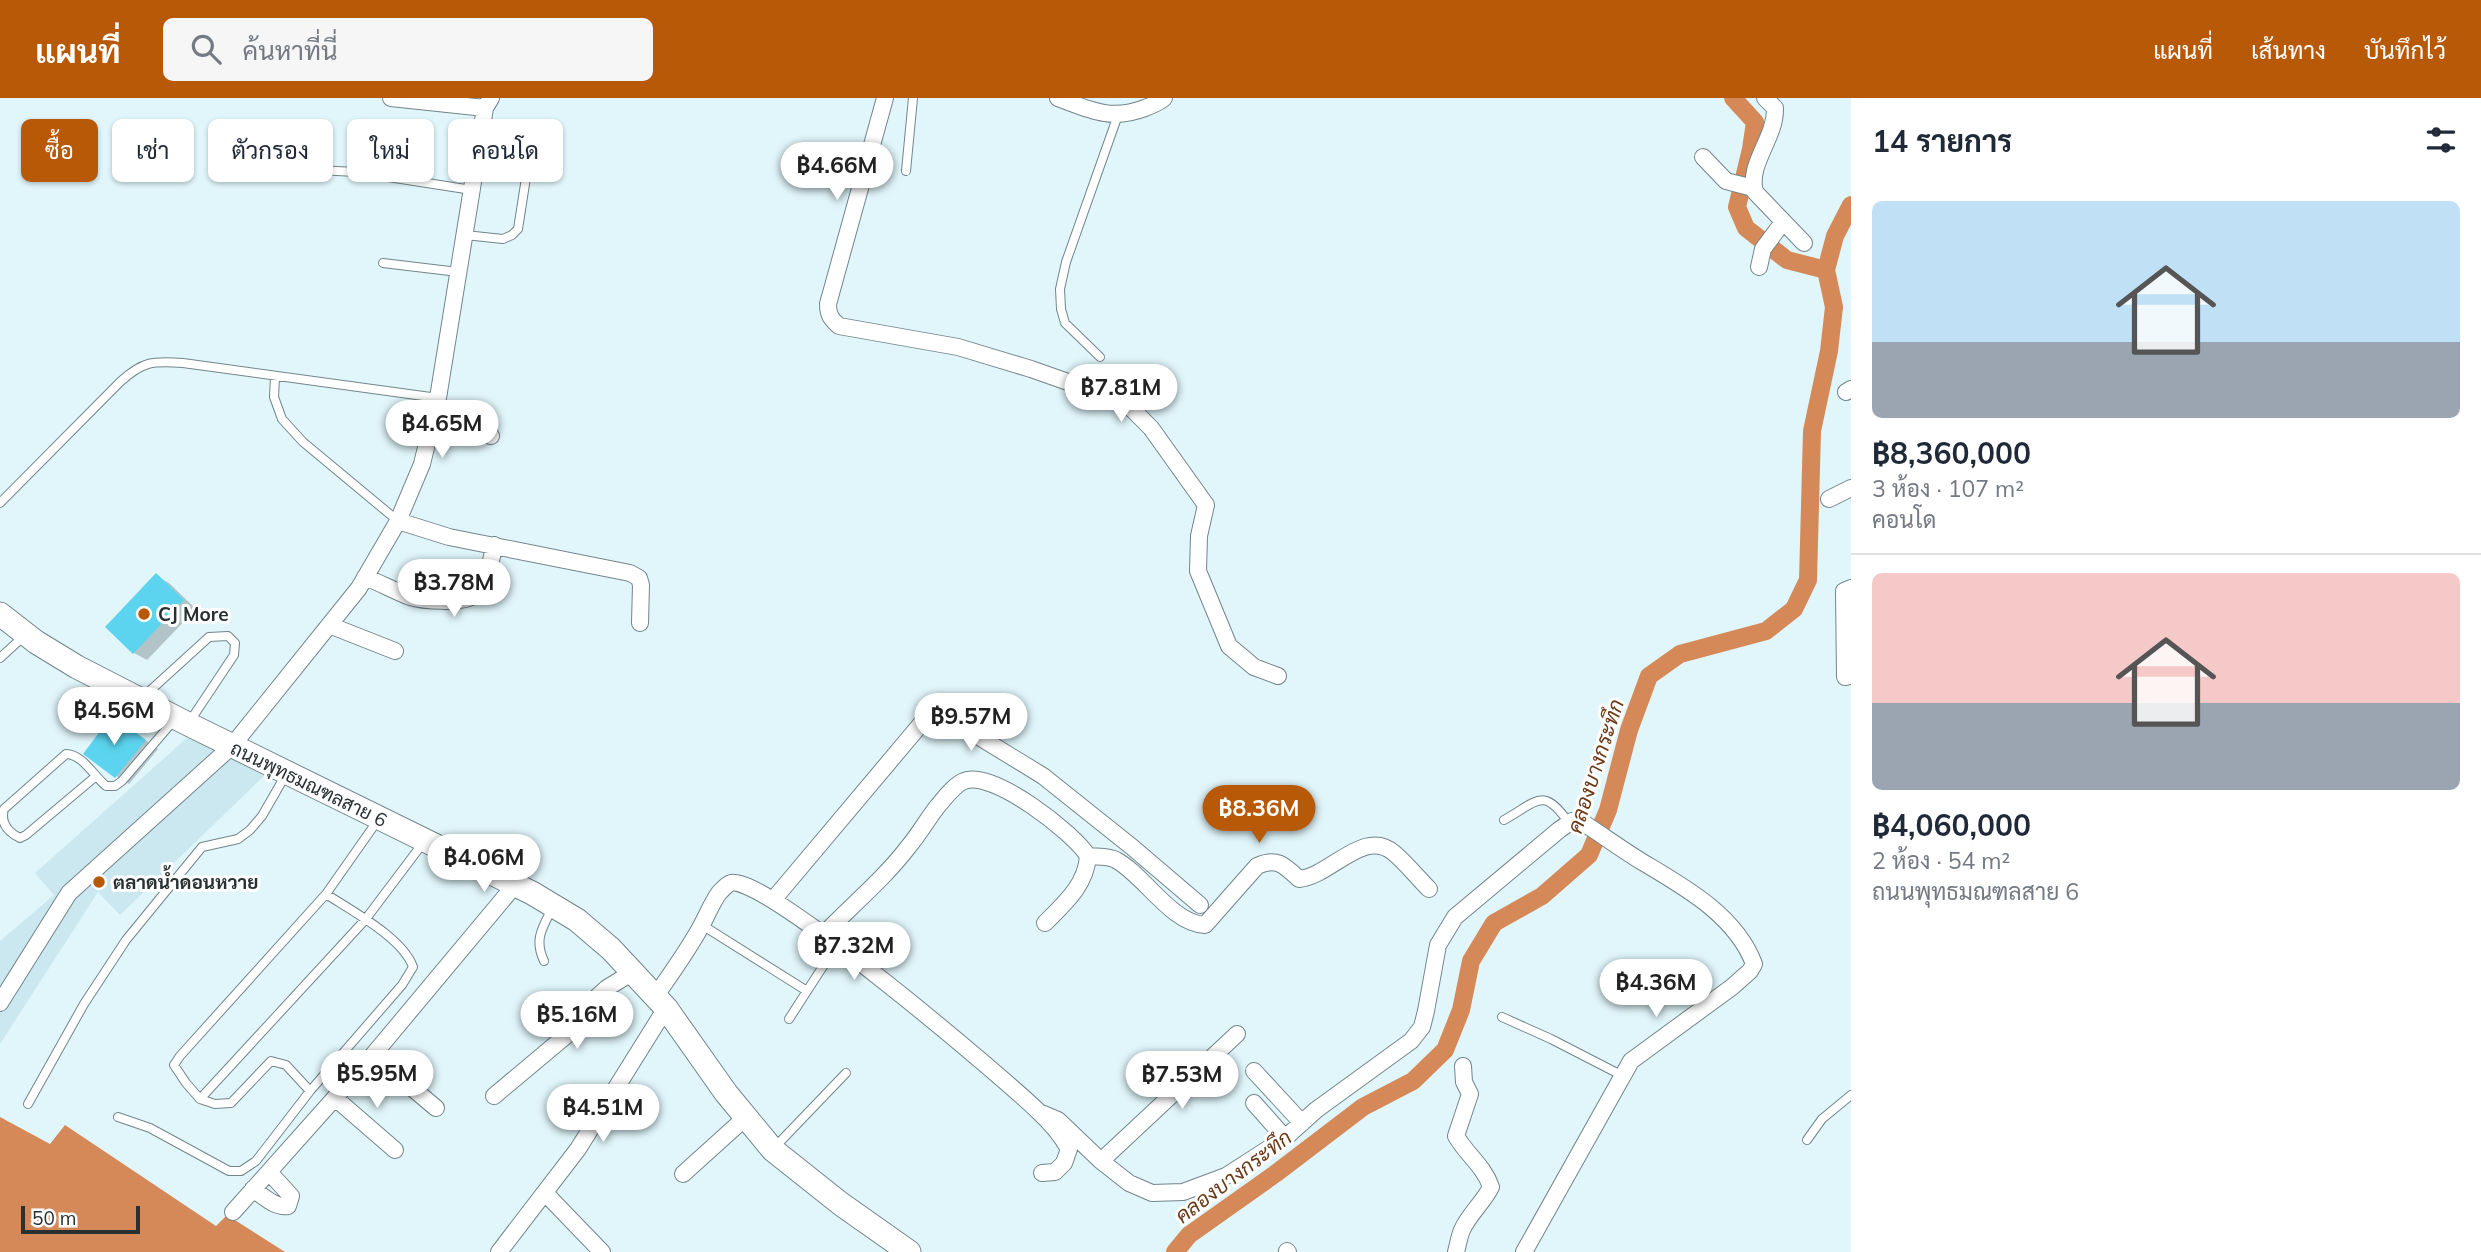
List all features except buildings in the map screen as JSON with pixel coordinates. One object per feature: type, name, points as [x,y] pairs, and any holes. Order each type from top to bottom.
[{"type":"main road","name":"ถนนพุทธมณฑลสาย 6","points":[[0,614],[78,667],[139,700],[515,885],[577,920],[611,949],[661,1002],[745,1118],[773,1150],[892,1247]]},
{"type":"street","points":[[391,98],[488,103]]},
{"type":"street","points":[[885,98],[828,304],[828,313],[832,319],[839,326],[958,347],[1019,365],[1103,393],[1133,410],[1167,448],[1206,505],[1199,536],[1198,571],[1229,646],[1254,667],[1278,676]]},
{"type":"street","points":[[1058,98],[1092,111],[1118,115],[1133,113],[1164,98]]},
{"type":"street","points":[[1744,186],[1752,181],[1776,120],[1776,108],[1765,98]]},
{"type":"street","points":[[1703,157],[1717,174],[1755,192],[1779,226],[1804,243]]},
{"type":"street","points":[[0,1003],[69,893],[232,746],[365,577],[398,521],[422,464],[438,398],[473,182]]},
{"type":"street","points":[[1759,267],[1763,249],[1779,226]]},
{"type":"street","points":[[433,420],[491,436]]},
{"type":"street","points":[[1829,499],[1851,488]]},
{"type":"street","points":[[398,521],[449,537],[630,573],[639,578],[641,586],[640,622]]},
{"type":"street","points":[[365,577],[412,598],[472,598],[481,588],[490,569],[494,545]]},
{"type":"street","points":[[1851,588],[1844,591],[1845,677],[1851,676]]},
{"type":"street","points":[[329,625],[395,652]]},
{"type":"street","points":[[773,900],[926,718],[936,713],[946,716],[1043,776],[1132,846],[1200,905]]},
{"type":"street","points":[[823,935],[909,847],[947,796],[964,781],[978,780],[1002,786],[1070,835],[1088,856],[1115,859],[1170,907],[1196,925],[1205,925],[1257,866],[1269,861],[1283,865],[1299,879],[1311,878],[1364,845],[1377,844],[1392,851],[1429,889]]},
{"type":"street","points":[[1039,1112],[1058,1119],[1101,1161],[1129,1183],[1152,1193],[1183,1192],[1226,1176],[1285,1138],[1411,1041],[1422,1027],[1438,945],[1455,917],[1577,824],[1607,838],[1694,894],[1722,917],[1738,935],[1754,964],[1731,987],[1631,1061],[1524,1252]]},
{"type":"street","points":[[1045,923],[1076,890],[1085,874],[1088,856]]},
{"type":"street","points":[[499,1252],[578,1150],[720,893],[729,883],[741,882],[773,900],[823,935],[930,1017],[1039,1112],[1069,1149],[1064,1163],[1055,1172],[1042,1173]]},
{"type":"street","points":[[233,1212],[373,1055],[515,885]]},
{"type":"street","points":[[494,1096],[568,1034],[583,1010],[599,995],[633,972]]},
{"type":"street","points":[[1101,1161],[1237,1034]]},
{"type":"street","points":[[373,1055],[436,1108]]},
{"type":"street","points":[[1456,1252],[1462,1230],[1491,1187],[1488,1178],[1476,1161],[1465,1152],[1457,1136],[1470,1094],[1464,1082],[1463,1066]]},
{"type":"street","points":[[1254,1071],[1302,1123]]},
{"type":"street","points":[[335,1098],[395,1150]]},
{"type":"street","points":[[1254,1103],[1285,1138]]},
{"type":"street","points":[[683,1174],[745,1118]]},
{"type":"street","points":[[253,1189],[276,1205],[288,1206],[291,1196],[269,1172]]},
{"type":"street","points":[[546,1194],[602,1252]]},
{"type":"lane","points":[[906,171],[913,98]]},
{"type":"lane","points":[[1100,357],[1065,323],[1060,289],[1066,262],[1118,115]]},
{"type":"lane","points":[[333,171],[472,190]]},
{"type":"lane","points":[[464,235],[503,239],[512,235],[518,229],[526,182]]},
{"type":"lane","points":[[383,263],[458,272]]},
{"type":"lane","points":[[0,503],[120,382],[150,362],[183,363],[438,398]]},
{"type":"lane","points":[[275,377],[274,397],[282,419],[303,442],[398,521]]},
{"type":"lane","points":[[0,658],[27,634]]},
{"type":"lane","points":[[95,777],[20,838],[1,822],[0,815],[4,809],[66,754],[71,753],[80,759],[106,786],[115,786],[122,782],[182,721],[234,655],[235,643],[228,636],[209,637],[139,700]]},
{"type":"lane","points":[[28,1104],[84,1004],[126,940],[202,847],[238,839],[250,830],[262,816],[287,773]]},
{"type":"lane","points":[[1504,820],[1541,799],[1549,799],[1577,824]]},
{"type":"lane","points":[[310,1091],[286,1065],[271,1061],[231,1103],[215,1104],[200,1098],[174,1065],[326,894],[379,818]]},
{"type":"lane","points":[[200,1098],[365,920],[424,841]]},
{"type":"lane","points":[[118,1117],[150,1128],[229,1171],[241,1171],[256,1161],[310,1091],[402,985],[413,967],[409,957],[399,946],[326,894]]},
{"type":"lane","points":[[544,961],[539,950],[541,929],[553,906]]},
{"type":"lane","points":[[702,925],[807,991]]},
{"type":"lane","points":[[789,1019],[829,957]]},
{"type":"lane","points":[[1502,1017],[1551,1038],[1623,1076]]},
{"type":"lane","points":[[773,1150],[846,1073]]},
{"type":"lane","points":[[1807,1140],[1822,1119],[1851,1096]]},
{"type":"shaded area","name":"ตลาดน้ำดอนหวาย","points":[[188,737],[265,775],[120,915],[98,892],[0,1044],[0,941],[54,895],[35,873]]},
{"type":"shaded area","points":[[0,1117],[50,1144],[65,1125],[216,1226],[227,1215],[285,1252],[0,1252]]},
{"type":"waterway","points":[[1733,98],[1755,122],[1737,207],[1746,228],[1787,260],[1826,270]]},
{"type":"waterway","name":"คลองบางกระทึก","points":[[1175,1252],[1189,1235],[1363,1107],[1413,1081],[1445,1050],[1461,1010],[1471,961],[1494,923],[1542,896],[1589,855],[1608,810],[1629,730],[1649,676],[1680,654],[1766,631],[1794,609],[1808,580],[1812,431],[1829,351],[1834,307],[1826,270],[1835,236],[1851,205]]},
{"type":"place","name":"CJ More","points":[[144,614]]},
{"type":"place","name":"ตลาดน้ำดอนหวาย","points":[[99,882]]}]
